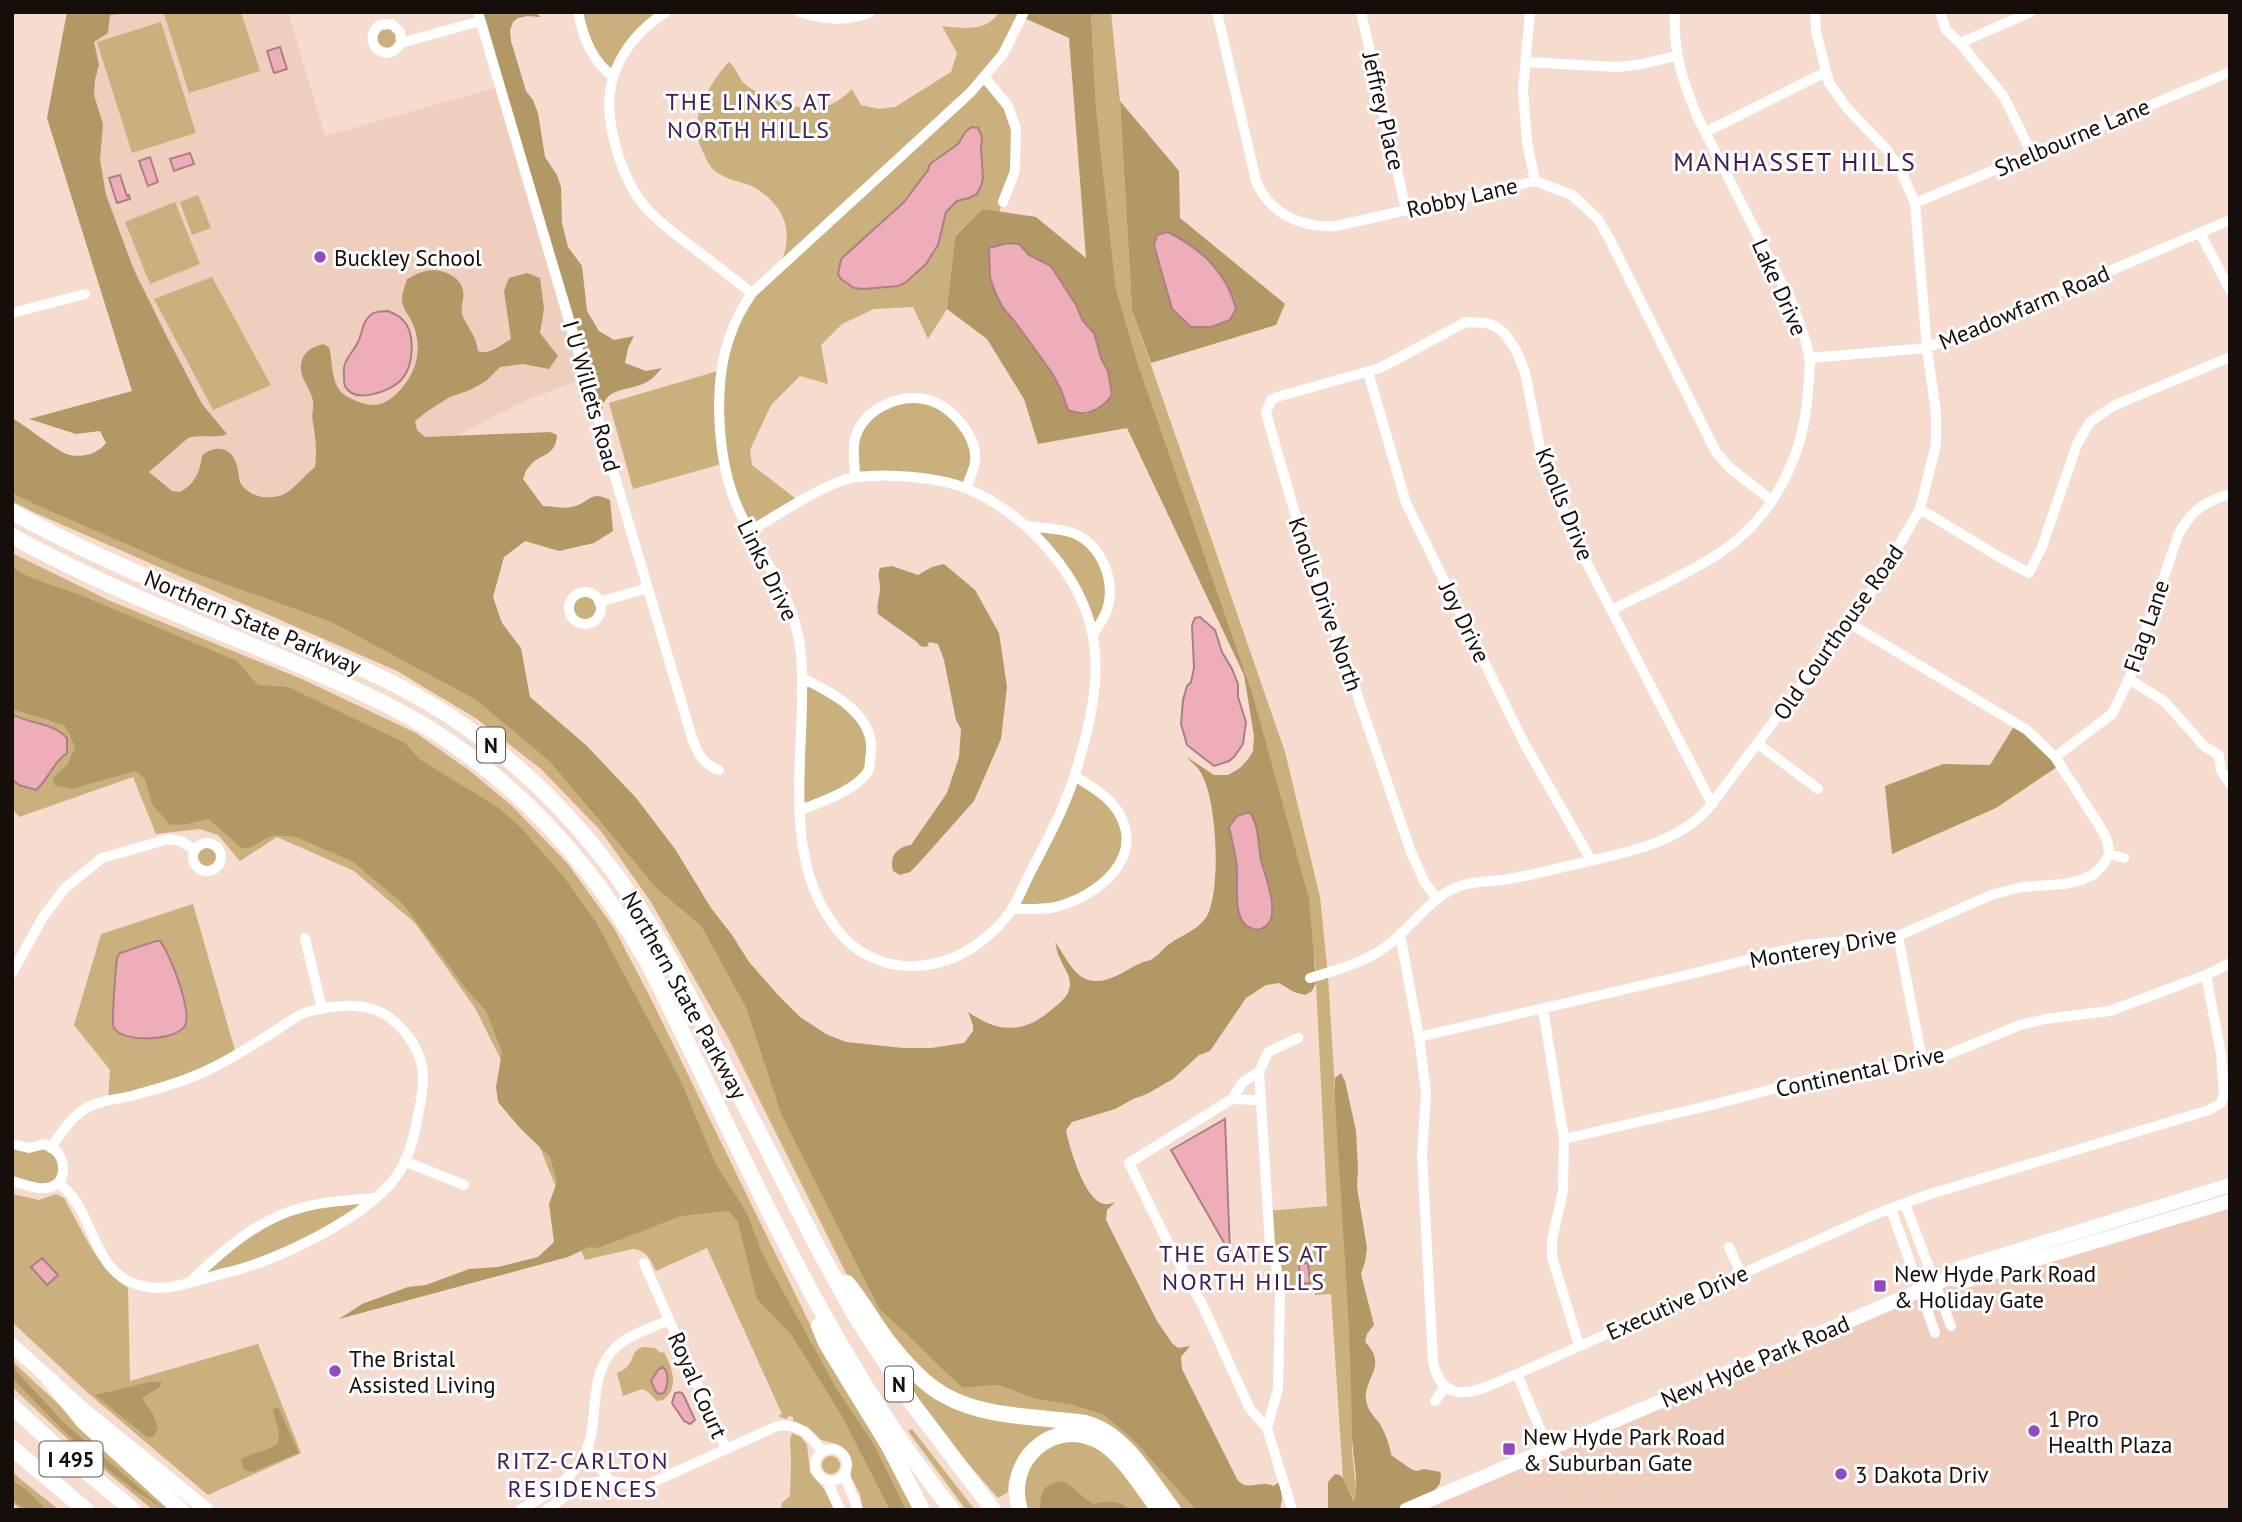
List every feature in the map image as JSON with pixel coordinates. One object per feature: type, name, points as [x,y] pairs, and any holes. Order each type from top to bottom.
[{"type":"highway","name":"Northern State Parkway","points":[[12,512],[89,551],[428,702],[502,754],[592,842],[645,915],[671,961],[854,1314],[891,1373],[993,1510]]},
{"type":"highway","name":"Northern State Parkway","points":[[12,536],[86,574],[383,703],[453,744],[523,800],[578,859],[631,932],[834,1335],[872,1398],[952,1510]]},
{"type":"highway","points":[[818,1248],[897,1352],[918,1376],[937,1391],[983,1410],[1078,1422],[1099,1428],[1118,1440],[1173,1510]]},
{"type":"highway","points":[[800,1271],[826,1343],[889,1446],[922,1510]]},
{"type":"highway","points":[[50,1380],[83,1421],[181,1510]]},
{"type":"highway","name":"I 495","points":[[12,1406],[133,1510]]},
{"type":"highway","points":[[1020,1510],[1016,1496],[1017,1482],[1020,1469],[1027,1458],[1036,1447],[1048,1440],[1072,1434],[1090,1437],[1107,1446],[1159,1510]]},
{"type":"highway","name":"I 495","points":[[12,1448],[86,1510]]},
{"type":"main road","name":"New Hyde Park Road","points":[[1406,1510],[1942,1281],[1961,1268],[2230,1185]]},
{"type":"main road","name":"New Hyde Park Road","points":[[1942,1281],[1965,1281],[2230,1201]]},
{"type":"main road","points":[[12,1345],[50,1380],[207,1510]]},
{"type":"street","points":[[578,12],[598,64],[613,76]]},
{"type":"street","points":[[666,12],[649,23],[630,43],[613,76],[610,103],[620,163],[631,188],[647,209],[752,293]]},
{"type":"street","points":[[799,12],[834,20],[860,17],[870,12]]},
{"type":"street","name":"Links Drive","points":[[1024,12],[1003,54],[985,78],[752,293],[736,320],[721,370],[720,425],[735,502],[790,607],[800,645],[800,810],[804,857],[818,901],[836,930],[855,949],[879,962],[900,966],[941,962],[974,947],[1012,909],[1075,776],[1093,699],[1096,661],[1093,635]]},
{"type":"street","name":"Robby Lane","points":[[1217,12],[1256,181],[1273,206],[1299,223],[1318,227],[1336,226],[1535,181],[1572,195],[1598,219],[1716,452],[1729,467],[1771,500]]},
{"type":"street","name":"Jeffrey Place","points":[[1361,12],[1406,210]]},
{"type":"street","points":[[1530,12],[1523,90],[1524,119],[1535,181]]},
{"type":"street","name":"Lake Drive","points":[[1612,610],[1721,552],[1756,522],[1788,474],[1800,446],[1807,412],[1810,358],[1791,301],[1687,91],[1676,56],[1675,12]]},
{"type":"street","name":"Old Courthouse Road","points":[[1312,977],[1357,964],[1392,942],[1437,899],[1458,886],[1471,882],[1511,879],[1591,860],[1653,844],[1685,830],[1712,804],[1849,623],[1872,591],[1920,509],[1936,444],[1936,413],[1927,348],[1914,203],[1900,169],[1887,150],[1836,94],[1826,72],[1816,31],[1815,12]]},
{"type":"street","points":[[1940,12],[1946,30],[2004,97],[2032,154]]},
{"type":"street","points":[[1960,43],[2031,12]]},
{"type":"street","points":[[401,43],[479,17]]},
{"type":"street","name":"I U Willets Road","points":[[479,17],[695,747],[707,764],[719,770]]},
{"type":"street","points":[[1525,62],[1617,66],[1642,64],[1676,56]]},
{"type":"street","points":[[1706,132],[1826,72]]},
{"type":"street","name":"Shelbourne Lane","points":[[1914,203],[2230,72]]},
{"type":"street","points":[[985,78],[1008,106],[1016,129],[1016,171],[1003,202]]},
{"type":"street","name":"Meadowfarm Road","points":[[1810,358],[1927,348],[2230,220]]},
{"type":"street","points":[[2200,233],[2230,290]]},
{"type":"street","points":[[12,313],[85,294]]},
{"type":"street","name":"Knolls Drive","points":[[1368,372],[1466,322],[1486,323],[1505,334],[1516,350],[1525,372],[1545,468],[1577,544],[1712,804]]},
{"type":"street","points":[[1920,509],[2029,573],[2042,547],[2077,444],[2090,422],[2113,405],[2230,357]]},
{"type":"street","name":"Joy Drive","points":[[1368,372],[1406,503],[1524,743],[1591,860]]},
{"type":"street","name":"Knolls Drive North","points":[[1368,372],[1277,397],[1271,400],[1266,413],[1294,510],[1410,852],[1425,883],[1437,899]]},
{"type":"street","points":[[855,477],[854,441],[860,426],[870,414],[897,401],[925,399],[951,414],[962,425],[970,439],[975,462],[967,488]]},
{"type":"street","points":[[750,531],[831,486],[855,477],[899,475],[967,488],[1001,507],[1027,526],[1060,564],[1076,588],[1093,635]]},
{"type":"street","name":"Flag Lane","points":[[2055,757],[2112,714],[2129,679],[2179,533],[2188,516],[2199,506],[2230,494]]},
{"type":"street","points":[[1027,526],[1070,532],[1096,550],[1106,567],[1110,591],[1107,611],[1093,635]]},
{"type":"street","points":[[599,602],[648,588]]},
{"type":"street","points":[[1849,623],[2027,730],[2055,757],[2104,833],[2109,853],[2124,858]]},
{"type":"street","points":[[800,810],[856,784],[869,769],[871,747],[865,726],[852,708],[831,691],[802,678]]},
{"type":"street","points":[[2129,679],[2165,702],[2204,747],[2219,755]]},
{"type":"street","points":[[1758,744],[1818,789]]},
{"type":"street","points":[[2219,755],[2230,748]]},
{"type":"street","points":[[2219,755],[2221,770],[2230,784]]},
{"type":"street","points":[[1012,909],[1052,908],[1076,900],[1106,883],[1122,862],[1126,835],[1117,811],[1093,788],[1075,776]]},
{"type":"street","points":[[12,973],[43,917],[65,888],[102,858],[169,839],[181,841],[195,850]]},
{"type":"street","name":"Monterey Drive","points":[[1419,1037],[1795,948],[1899,936],[1991,895],[2021,887],[2081,880],[2094,874],[2109,853]]},
{"type":"street","points":[[1400,934],[1419,1037],[1426,1093],[1422,1155],[1433,1362],[1437,1376],[1445,1387],[1436,1401]]},
{"type":"street","points":[[1899,936],[1922,1060]]},
{"type":"street","points":[[305,938],[322,1009]]},
{"type":"street","name":"Continental Drive","points":[[1563,1139],[1712,1105],[1818,1077],[1894,1068],[1948,1054],[2020,1025],[2045,1019],[2110,1012],[2230,963]]},
{"type":"street","name":"Executive Drive","points":[[1445,1387],[1458,1394],[1472,1392],[1891,1209],[2209,1110],[2221,1103],[2224,1094],[2221,1054],[2206,975]]},
{"type":"street","points":[[51,1148],[65,1126],[90,1106],[182,1082],[216,1066],[304,1013],[322,1009],[337,1006],[367,1007],[395,1021],[414,1042],[423,1072],[423,1093],[415,1132],[400,1170],[384,1190],[347,1218],[289,1251],[238,1270],[164,1287],[141,1286],[120,1276],[105,1261],[75,1202],[67,1189],[58,1183]]},
{"type":"street","points":[[1543,1009],[1563,1139],[1563,1191],[1552,1240],[1552,1257],[1579,1345]]},
{"type":"street","points":[[1267,1428],[1278,1389],[1280,1295],[1270,1245],[1259,1072],[1268,1052],[1298,1038]]},
{"type":"street","points":[[1259,1072],[1243,1082],[1232,1099],[1129,1163],[1171,1250],[1202,1304],[1250,1409],[1267,1428],[1292,1510]]},
{"type":"street","points":[[1232,1099],[1260,1100]]},
{"type":"street","points":[[12,1144],[29,1148],[45,1144],[56,1151],[62,1161],[64,1173],[58,1183],[49,1188],[12,1181]]},
{"type":"street","points":[[404,1161],[464,1185]]},
{"type":"street","points":[[191,1281],[228,1246],[285,1213],[326,1202],[374,1198]]},
{"type":"street","points":[[1905,1204],[1942,1281],[1951,1326]]},
{"type":"street","points":[[1891,1209],[1936,1332]]},
{"type":"street","points":[[1729,1247],[1741,1274]]},
{"type":"street","name":"Royal Court","points":[[645,1263],[726,1449]]},
{"type":"street","name":"Royal Court","points":[[520,1510],[566,1478],[579,1465],[593,1425],[597,1385],[604,1363],[620,1344],[669,1320]]},
{"type":"street","points":[[1517,1374],[1549,1450]]},
{"type":"street","name":"Royal Court","points":[[546,1510],[584,1486],[609,1480],[645,1485],[773,1428],[785,1426],[805,1432],[822,1451]]},
{"type":"street","points":[[587,1448],[609,1480]]},
{"type":"street","points":[[827,1480],[837,1480],[848,1465],[845,1455],[835,1449],[822,1451],[816,1460],[816,1468],[818,1474],[827,1480],[840,1510]]},
{"type":"street","points":[[844,1474],[858,1510]]},
{"type":"street","points":[[1283,1510],[1285,1489]]},
{"type":"shaded area","points":[[67,12],[139,12],[110,15],[108,33],[94,42],[99,65],[94,95],[103,124],[100,160],[106,195],[134,270],[168,339],[202,404],[227,434],[188,438],[149,472],[172,491],[180,492],[189,485],[198,472],[202,456],[216,449],[226,450],[234,457],[241,484],[250,492],[262,497],[274,497],[293,488],[315,467],[316,461],[313,401],[302,374],[303,357],[319,345],[329,347],[335,382],[343,394],[367,404],[389,400],[407,381],[416,363],[416,334],[402,300],[407,279],[434,270],[457,279],[463,290],[463,317],[478,351],[486,352],[511,339],[504,291],[509,278],[527,273],[540,278],[544,309],[540,333],[558,356],[549,369],[523,364],[500,367],[486,381],[450,397],[415,421],[417,430],[425,437],[550,432],[557,435],[553,448],[532,463],[523,479],[543,506],[572,507],[598,496],[610,500],[613,531],[594,543],[559,551],[525,541],[504,557],[493,597],[502,623],[521,648],[530,697],[586,745],[637,799],[675,849],[711,908],[749,962],[800,1017],[826,1034],[846,1042],[931,1048],[964,1043],[973,1031],[968,1012],[992,1025],[1014,1028],[1034,1022],[1056,1006],[1064,999],[1070,984],[1055,942],[1081,976],[1101,981],[1152,959],[1201,924],[1208,914],[1215,884],[1214,822],[1211,802],[1200,771],[1187,757],[1214,775],[1228,775],[1240,768],[1253,751],[1254,736],[1244,675],[1127,428],[1038,444],[1024,399],[987,339],[947,309],[955,236],[982,209],[1036,217],[1086,258],[1069,38],[1022,17],[1024,12],[1091,12],[1096,108],[1116,289],[1138,364],[1251,689],[1309,899],[1316,983],[1312,991],[1305,995],[1279,983],[1266,985],[1246,998],[1210,1051],[1199,1055],[1173,1079],[1115,1109],[1072,1122],[1066,1130],[1079,1172],[1090,1194],[1104,1204],[1115,1202],[1107,1210],[1106,1220],[1157,1321],[1178,1348],[1190,1346],[1181,1357],[1182,1369],[1237,1479],[1249,1486],[1273,1486],[1280,1482],[1280,1510],[1196,1510],[1133,1440],[1104,1415],[1071,1404],[1035,1399],[998,1385],[963,1388],[879,1309],[781,1114],[746,1008],[701,926],[657,889],[550,762],[476,700],[331,622],[183,569],[12,493],[12,418],[64,453],[85,455],[99,450],[106,443],[100,431],[76,434],[29,419],[132,391],[47,118]],"holes":[[[1008,243],[1019,244],[1029,255],[1052,266],[1083,321],[1094,333],[1108,371],[1112,395],[1087,414],[1068,410],[1052,373],[1003,308],[990,278],[990,248]],[[1255,820],[1261,859],[1271,896],[1238,905],[1237,869],[1229,826]]]},
{"type":"shaded area","name":"Buckley School","points":[[87,12],[288,12],[325,136],[498,87],[584,378],[524,401],[455,437],[423,450],[285,499],[216,516],[136,483],[165,440],[47,118]]},
{"type":"shaded area","points":[[241,12],[260,71],[189,93],[164,14]]},
{"type":"shaded area","points":[[482,12],[534,12],[541,17],[527,16],[513,22],[510,30],[511,41],[526,91],[538,113],[545,157],[557,175],[561,187],[562,223],[568,247],[582,266],[587,311],[599,331],[614,340],[634,336],[625,363],[646,371],[662,368],[643,384],[620,390],[608,397],[602,411]]},
{"type":"shaded area","points":[[578,12],[666,12],[649,23],[613,76],[604,70]]},
{"type":"shaded area","points":[[999,12],[1024,12],[985,78],[1008,106],[1015,171],[999,212],[982,209],[955,235],[947,309],[928,339],[913,307],[874,309],[842,324],[821,345],[828,384],[800,376],[771,405],[750,450],[752,465],[800,502],[750,531],[725,463],[633,489],[609,403],[721,370],[737,319],[778,267],[786,243],[785,221],[773,202],[755,188],[715,171],[708,163],[698,139],[698,115],[708,90],[718,75],[729,62],[743,82],[760,94],[801,107],[819,108],[828,105],[852,89],[861,105],[879,109],[895,107],[951,72],[957,53],[942,26],[973,28],[988,23]]},
{"type":"shaded area","points":[[1091,12],[1111,12],[1120,101],[1132,310],[1285,752],[1320,897],[1328,976],[1352,1362],[1355,1503],[1343,1478],[1331,1294],[1315,1295],[1314,1289],[1279,1291],[1268,1211],[1327,1206],[1315,962],[1251,689],[1138,364],[1116,289],[1096,108]]},
{"type":"shaded area","points":[[161,22],[196,133],[132,153],[97,42]]},
{"type":"shaded area","points":[[389,23],[402,40],[385,53],[372,36]]},
{"type":"shaded area","points":[[280,47],[287,69],[274,73],[267,51]]},
{"type":"shaded area","points":[[1120,101],[1179,171],[1180,218],[1285,304],[1276,325],[1151,363],[1132,310]]},
{"type":"shaded area","points":[[972,127],[978,128],[982,137],[981,186],[977,194],[957,201],[946,212],[938,245],[926,264],[898,286],[854,288],[841,279],[838,274],[841,259],[904,202],[930,164],[958,144]]},
{"type":"shaded area","points":[[190,153],[194,164],[174,171],[170,159]]},
{"type":"shaded area","points":[[150,157],[158,182],[148,186],[139,161]]},
{"type":"shaded area","points":[[120,175],[130,199],[117,203],[109,178]]},
{"type":"shaded area","points":[[198,195],[211,228],[192,235],[180,202]]},
{"type":"shaded area","points":[[175,202],[200,264],[150,284],[125,222]]},
{"type":"shaded area","points":[[1168,232],[1202,254],[1219,273],[1236,309],[1230,320],[1211,327],[1191,327],[1172,309],[1154,245],[1157,235]]},
{"type":"shaded area","points":[[1008,243],[1019,244],[1029,255],[1051,266],[1083,321],[1094,333],[1108,371],[1112,395],[1098,408],[1086,413],[1068,410],[1052,373],[1003,308],[990,277],[989,248]]},
{"type":"shaded area","points":[[212,277],[271,385],[213,410],[154,299]]},
{"type":"shaded area","points":[[388,311],[402,319],[410,332],[412,349],[409,366],[402,379],[390,388],[373,394],[356,395],[345,386],[346,362],[358,342],[364,323],[376,312]]},
{"type":"shaded area","points":[[911,398],[951,414],[974,449],[966,488],[930,480],[855,477],[860,426],[870,414]]},
{"type":"shaded area","points":[[12,493],[183,569],[331,622],[476,700],[550,762],[657,889],[701,926],[746,1008],[781,1114],[879,1309],[963,1388],[998,1385],[1035,1399],[1071,1403],[1104,1415],[1133,1440],[1196,1510],[1179,1510],[1118,1432],[978,1405],[942,1390],[914,1367],[848,1277],[729,1039],[651,902],[601,831],[541,769],[477,719],[397,671],[33,512],[12,501]]},
{"type":"shaded area","points":[[1027,526],[1070,532],[1096,550],[1110,591],[1093,635],[1076,588]]},
{"type":"shaded area","points":[[12,553],[108,600],[304,680],[416,733],[470,771],[512,806],[568,864],[614,928],[824,1353],[872,1428],[916,1510],[863,1510],[860,1494],[851,1477],[851,1459],[846,1450],[837,1444],[821,1440],[808,1427],[793,1421],[793,1417],[786,1419],[778,1416],[782,1414],[707,1248],[656,1271],[647,1256],[632,1249],[585,1260],[521,1100],[475,1008],[415,923],[354,871],[277,837],[240,861],[218,835],[200,829],[156,834],[133,777],[19,817],[12,808]]},
{"type":"shaded area","points":[[944,564],[975,590],[999,633],[1007,687],[1001,739],[974,801],[910,872],[900,875],[893,871],[893,857],[898,850],[911,845],[947,793],[959,757],[961,729],[956,720],[944,660],[938,644],[929,642],[927,647],[920,646],[878,614],[879,573],[880,568],[892,566],[918,575]]},
{"type":"shaded area","points":[[12,567],[29,577],[85,597],[237,661],[258,685],[288,687],[405,743],[419,759],[499,808],[523,830],[563,876],[596,922],[679,1077],[716,1165],[747,1213],[762,1253],[836,1388],[874,1445],[906,1510],[890,1510],[842,1416],[791,1334],[757,1299],[738,1222],[729,1211],[681,1216],[598,1248],[589,1247],[568,1257],[339,1319],[362,1304],[408,1287],[426,1285],[469,1269],[498,1267],[538,1257],[554,1242],[549,1204],[557,1182],[550,1157],[498,1102],[496,1087],[502,1052],[486,1011],[466,989],[404,905],[352,861],[296,837],[273,835],[249,848],[241,848],[209,819],[170,825],[152,804],[145,779],[135,771],[71,789],[54,785],[53,778],[67,765],[75,748],[64,725],[12,709]]},
{"type":"shaded area","points":[[585,592],[596,597],[601,608],[596,619],[585,624],[574,619],[569,608],[574,597]]},
{"type":"shaded area","points":[[1200,617],[1215,630],[1222,652],[1238,684],[1238,697],[1246,722],[1243,744],[1234,757],[1214,766],[1187,745],[1181,724],[1183,700],[1194,668],[1192,625],[1195,618]]},
{"type":"shaded area","points":[[802,678],[831,691],[865,725],[869,769],[856,784],[800,810]]},
{"type":"shaded area","points":[[12,714],[54,729],[67,738],[67,753],[36,790],[19,785],[12,779]]},
{"type":"shaded area","points":[[2016,723],[2060,765],[1996,808],[1892,854],[1885,786],[1943,764],[1990,765]]},
{"type":"shaded area","points":[[1075,776],[1093,788],[1123,822],[1122,862],[1076,900],[1012,909]]},
{"type":"shaded area","points":[[1250,813],[1255,823],[1272,904],[1270,921],[1258,930],[1245,924],[1238,911],[1236,864],[1229,827],[1237,816]]},
{"type":"shaded area","points":[[207,843],[217,847],[221,857],[217,867],[207,871],[197,867],[193,857],[197,847]]},
{"type":"shaded area","points":[[193,904],[236,1054],[216,1066],[108,1101],[110,1070],[74,1025],[101,934]]},
{"type":"shaded area","points":[[160,941],[175,970],[186,1010],[184,1027],[178,1032],[159,1037],[127,1036],[119,1033],[113,1024],[117,958],[120,953]]},
{"type":"shaded area","points":[[1341,1073],[1356,1131],[1357,1187],[1367,1248],[1361,1274],[1374,1325],[1365,1342],[1375,1358],[1366,1392],[1367,1404],[1384,1431],[1391,1455],[1416,1471],[1424,1469],[1440,1472],[1441,1475],[1440,1483],[1434,1491],[1403,1510],[1328,1510],[1328,1482],[1335,1474],[1343,1478],[1354,1502],[1356,1494],[1335,1099],[1335,1078]]},
{"type":"shaded area","points":[[1225,1119],[1230,1253],[1171,1150]]},
{"type":"shaded area","points":[[12,1144],[56,1151],[64,1173],[49,1188],[12,1181]]},
{"type":"shaded area","points":[[2230,1193],[2230,1510],[1406,1510],[1935,1283]]},
{"type":"shaded area","points":[[12,1194],[39,1200],[56,1194],[64,1198],[99,1259],[117,1280],[128,1288],[130,1381],[258,1344],[301,1453],[208,1495],[88,1393],[12,1322]]},
{"type":"shaded area","points":[[374,1198],[297,1247],[191,1281],[228,1246],[294,1210]]},
{"type":"shaded area","points":[[42,1258],[58,1275],[47,1285],[31,1267]]},
{"type":"shaded area","points":[[1308,1263],[1310,1283],[1300,1284],[1299,1264]]},
{"type":"shaded area","points":[[643,1347],[664,1352],[670,1364],[673,1383],[663,1400],[657,1401],[642,1389],[623,1396],[617,1373],[627,1367],[635,1352]]},
{"type":"shaded area","points":[[12,1361],[172,1510],[153,1510],[73,1444],[12,1387]]},
{"type":"shaded area","points":[[12,1366],[64,1423],[165,1510],[123,1481],[65,1432],[12,1378]]},
{"type":"shaded area","points":[[663,1367],[667,1373],[667,1383],[664,1393],[660,1394],[656,1392],[651,1381]]},
{"type":"shaded area","points":[[906,1371],[926,1391],[1055,1427],[1054,1432],[1036,1441],[1022,1454],[1012,1471],[1008,1492],[998,1498],[942,1434],[900,1374]]},
{"type":"shaded area","points":[[150,1382],[162,1382],[160,1387],[142,1398],[153,1414],[158,1429],[153,1437],[147,1437],[95,1395]]},
{"type":"shaded area","points":[[680,1392],[695,1420],[690,1424],[684,1421],[672,1403],[675,1393]]},
{"type":"shaded area","points":[[278,1407],[299,1453],[252,1472],[244,1470],[241,1459],[278,1443],[279,1432],[273,1411]]},
{"type":"shaded area","points":[[912,1429],[975,1510],[966,1510],[908,1431]]},
{"type":"shaded area","points":[[792,1433],[801,1437],[807,1445],[810,1472],[824,1489],[834,1510],[776,1510],[782,1507],[781,1504],[790,1496]]},
{"type":"shaded area","points":[[1059,1441],[1084,1442],[1099,1448],[1151,1510],[1024,1510],[1022,1505],[1027,1465],[1043,1449]]},
{"type":"shaded area","points":[[827,1456],[835,1456],[840,1465],[838,1472],[827,1474],[822,1469],[822,1461]]},
{"type":"shaded area","points":[[12,1471],[59,1510],[21,1510],[12,1502]]},
{"type":"shaded area","points":[[12,1480],[28,1491],[46,1510],[28,1509],[12,1499]]},
{"type":"shaded area","points":[[1062,1481],[1093,1504],[1117,1502],[1130,1510],[1040,1510],[1044,1490]]},
{"type":"place","name":"Buckley School","points":[[320,257]]},
{"type":"place","name":"New Hyde Park Road & Holiday Gate","points":[[1880,1286]]},
{"type":"place","name":"The Bristal Assisted Living","points":[[335,1371]]},
{"type":"place","name":"1 Pro Health Plaza","points":[[2034,1431]]},
{"type":"place","name":"New Hyde Park Road & Suburban Gate","points":[[1509,1449]]},
{"type":"place","name":"3 Dakota Driv","points":[[1841,1474]]},
{"type":"district","name":"THE LINKS AT NORTH HILLS","points":[[749,115]]},
{"type":"district","name":"MANHASSET HILLS","points":[[1795,161]]},
{"type":"district","name":"THE GATES AT NORTH HILLS","points":[[1244,1267]]},
{"type":"district","name":"RITZ-CARLTON RESIDENCES","points":[[583,1474]]}]
